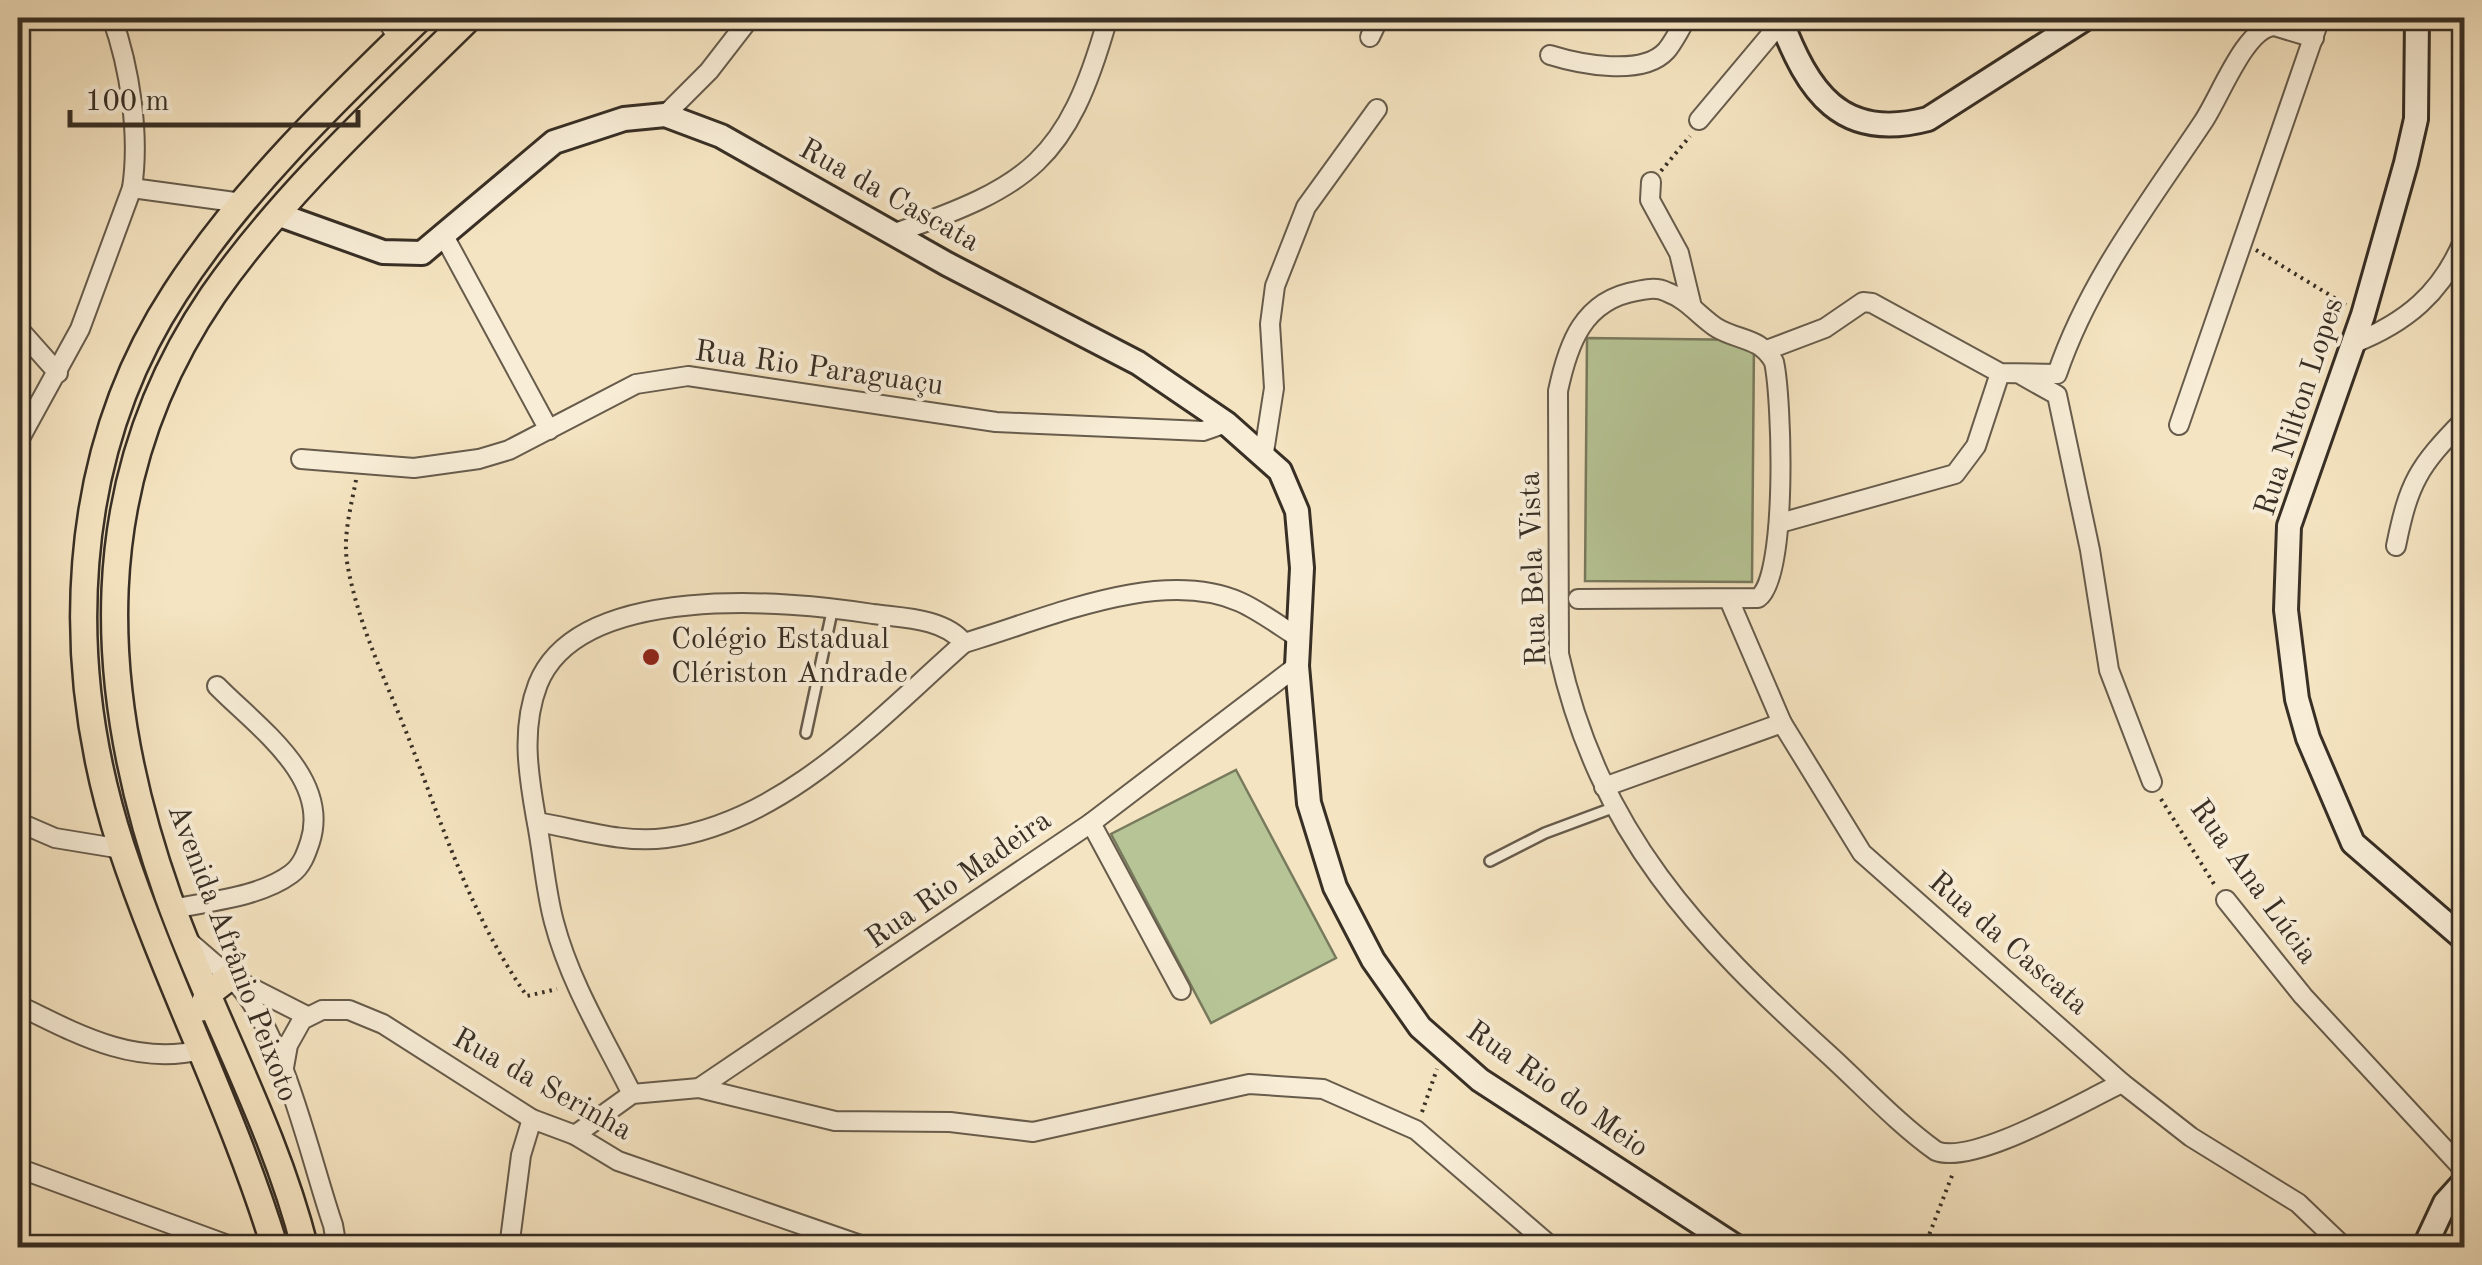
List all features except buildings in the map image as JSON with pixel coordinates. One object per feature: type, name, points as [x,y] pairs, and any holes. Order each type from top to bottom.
[{"type":"main road","name":"Avenida Afrânio Peixoto","points":[[274,1248],[243,1149],[122,849],[106,798],[86,687],[83,587],[95,494],[118,410],[172,297],[242,203],[392,28],[420,18]]},
{"type":"main road","name":"Avenida Afrânio Peixoto","points":[[305,1248],[282,1168],[185,938],[145,828],[116,686],[112,627],[119,530],[145,432],[164,383],[212,296],[277,214],[469,18]]},
{"type":"main road","points":[[1781,19],[1804,74],[1832,107],[1857,122],[1898,127],[1928,119],[2086,18]]},
{"type":"main road","name":"Rua Nilton Lopes","points":[[2418,18],[2416,119],[2363,315],[2288,526],[2286,610],[2297,699],[2308,738],[2353,843],[2464,939]]},
{"type":"main road","name":"Rua da Cascata","points":[[277,214],[396,255],[422,253],[537,151],[554,142],[624,119],[665,115],[721,136],[1138,363],[1264,452],[1285,479],[1297,511],[1302,568],[1298,666]]},
{"type":"main road","name":"Rua Rio do Meio","points":[[1298,666],[1309,803],[1335,887],[1380,971],[1420,1028],[1443,1050],[1527,1112],[1738,1248]]},
{"type":"main road","points":[[198,1041],[208,994],[230,977]]},
{"type":"main road","points":[[2424,1248],[2445,1203],[2464,1182]]},
{"type":"street","points":[[18,442],[58,373],[127,210],[132,188],[136,167],[130,106],[112,18]]},
{"type":"street","points":[[665,115],[709,71],[750,18]]},
{"type":"street","points":[[1370,37],[1379,18]]},
{"type":"street","points":[[1550,55],[1622,65],[1654,61],[1666,52],[1687,18]]},
{"type":"street","points":[[2179,426],[2320,18]]},
{"type":"street","points":[[1698,120],[1781,19]]},
{"type":"street","points":[[896,234],[966,209],[1025,177],[1067,128],[1083,100],[1108,20]]},
{"type":"street","points":[[1578,599],[1730,602],[1764,595],[1780,523],[1777,377],[1767,350],[1825,328],[1863,302],[1872,303],[2008,373],[2057,374],[2067,344],[2129,230],[2205,120],[2252,37],[2274,26],[2314,38]]},
{"type":"street","points":[[1264,452],[1274,388],[1270,324],[1275,286],[1306,207],[1376,109]]},
{"type":"street","points":[[1651,182],[1650,200],[1679,254],[1692,307]]},
{"type":"street","points":[[132,188],[242,203]]},
{"type":"street","points":[[444,236],[549,430]]},
{"type":"street","points":[[2352,344],[2386,330],[2424,302],[2450,269],[2464,238]]},
{"type":"street","name":"Rua Bela Vista","points":[[1767,350],[1754,340],[1724,332],[1692,307],[1655,288],[1625,293],[1602,304],[1579,324],[1566,355],[1558,392],[1559,654],[1567,688],[1604,787],[1694,926],[1746,979],[1926,1144],[1948,1156],[1964,1154]]},
{"type":"street","points":[[18,328],[58,373]]},
{"type":"street","points":[[1780,523],[1955,474],[1976,446],[2008,373]]},
{"type":"street","name":"Rua Ana Lúcia","points":[[2008,373],[2057,394],[2090,550],[2109,670],[2152,782]]},
{"type":"street","name":"Rua Rio Paraguaçu","points":[[300,459],[358,465],[446,466],[510,450],[636,384],[688,376],[996,422],[1203,431],[1226,423]]},
{"type":"street","points":[[2396,546],[2403,504],[2414,479],[2464,420]]},
{"type":"street","points":[[537,822],[631,839],[666,838],[748,810],[800,781],[847,746],[964,643],[1128,595],[1181,589],[1238,601],[1299,638]]},
{"type":"street","points":[[576,1134],[632,1094],[576,985],[554,925],[527,755],[531,708],[538,682],[572,641],[626,619],[707,604],[782,602],[832,608],[937,625],[964,643]]},
{"type":"street","name":"Rua da Cascata","points":[[1730,602],[1782,723],[1862,853],[2122,1082],[2191,1137],[2298,1204],[2345,1248]]},
{"type":"street","name":"Rua Rio Madeira","points":[[632,1094],[699,1088],[1091,822],[1298,666]]},
{"type":"street","points":[[174,909],[251,890],[291,874],[302,864],[313,834],[314,811],[306,784],[286,755],[217,686]]},
{"type":"street","points":[[1604,787],[1782,723]]},
{"type":"street","points":[[18,822],[55,838],[122,849]]},
{"type":"street","points":[[1091,822],[1181,990]]},
{"type":"street","name":"Rua Ana Lúcia","points":[[2226,900],[2303,996],[2464,1170]]},
{"type":"street","name":"Rua da Serinha","points":[[185,938],[230,977],[307,1016],[333,1008],[366,1016],[532,1119],[576,1134],[618,1162],[869,1248]]},
{"type":"street","points":[[230,977],[253,1000],[283,1073],[337,1248]]},
{"type":"street","points":[[18,1005],[125,1051],[152,1057],[198,1041]]},
{"type":"street","points":[[283,1073],[288,1045],[307,1016]]},
{"type":"street","points":[[1964,1154],[2122,1082]]},
{"type":"street","points":[[699,1088],[835,1120],[950,1122],[1033,1132],[1249,1084],[1296,1084],[1363,1104],[1416,1130],[1553,1248]]},
{"type":"street","points":[[510,1248],[521,1155],[532,1119]]},
{"type":"street","points":[[18,1168],[236,1248]]},
{"type":"lane","points":[[806,733],[832,608]]},
{"type":"lane","points":[[1490,861],[1545,833],[1615,806]]},
{"type":"path","points":[[1651,182],[1698,120]]},
{"type":"path","points":[[2243,242],[2363,315]]},
{"type":"path","points":[[358,465],[346,534],[360,616],[486,933],[527,996],[576,985]]},
{"type":"path","name":"Rua Ana Lúcia","points":[[2152,782],[2194,856],[2226,900]]},
{"type":"path","points":[[1416,1130],[1443,1050]]},
{"type":"path","points":[[1924,1248],[1964,1154]]},
{"type":"green space","points":[[1587,338],[1754,340],[1752,582],[1585,581]]},
{"type":"green space","points":[[1236,770],[1336,958],[1211,1023],[1111,834]]},
{"type":"place","name":"Colégio Estadual Clériston Andrade","points":[[651,657]]}]
